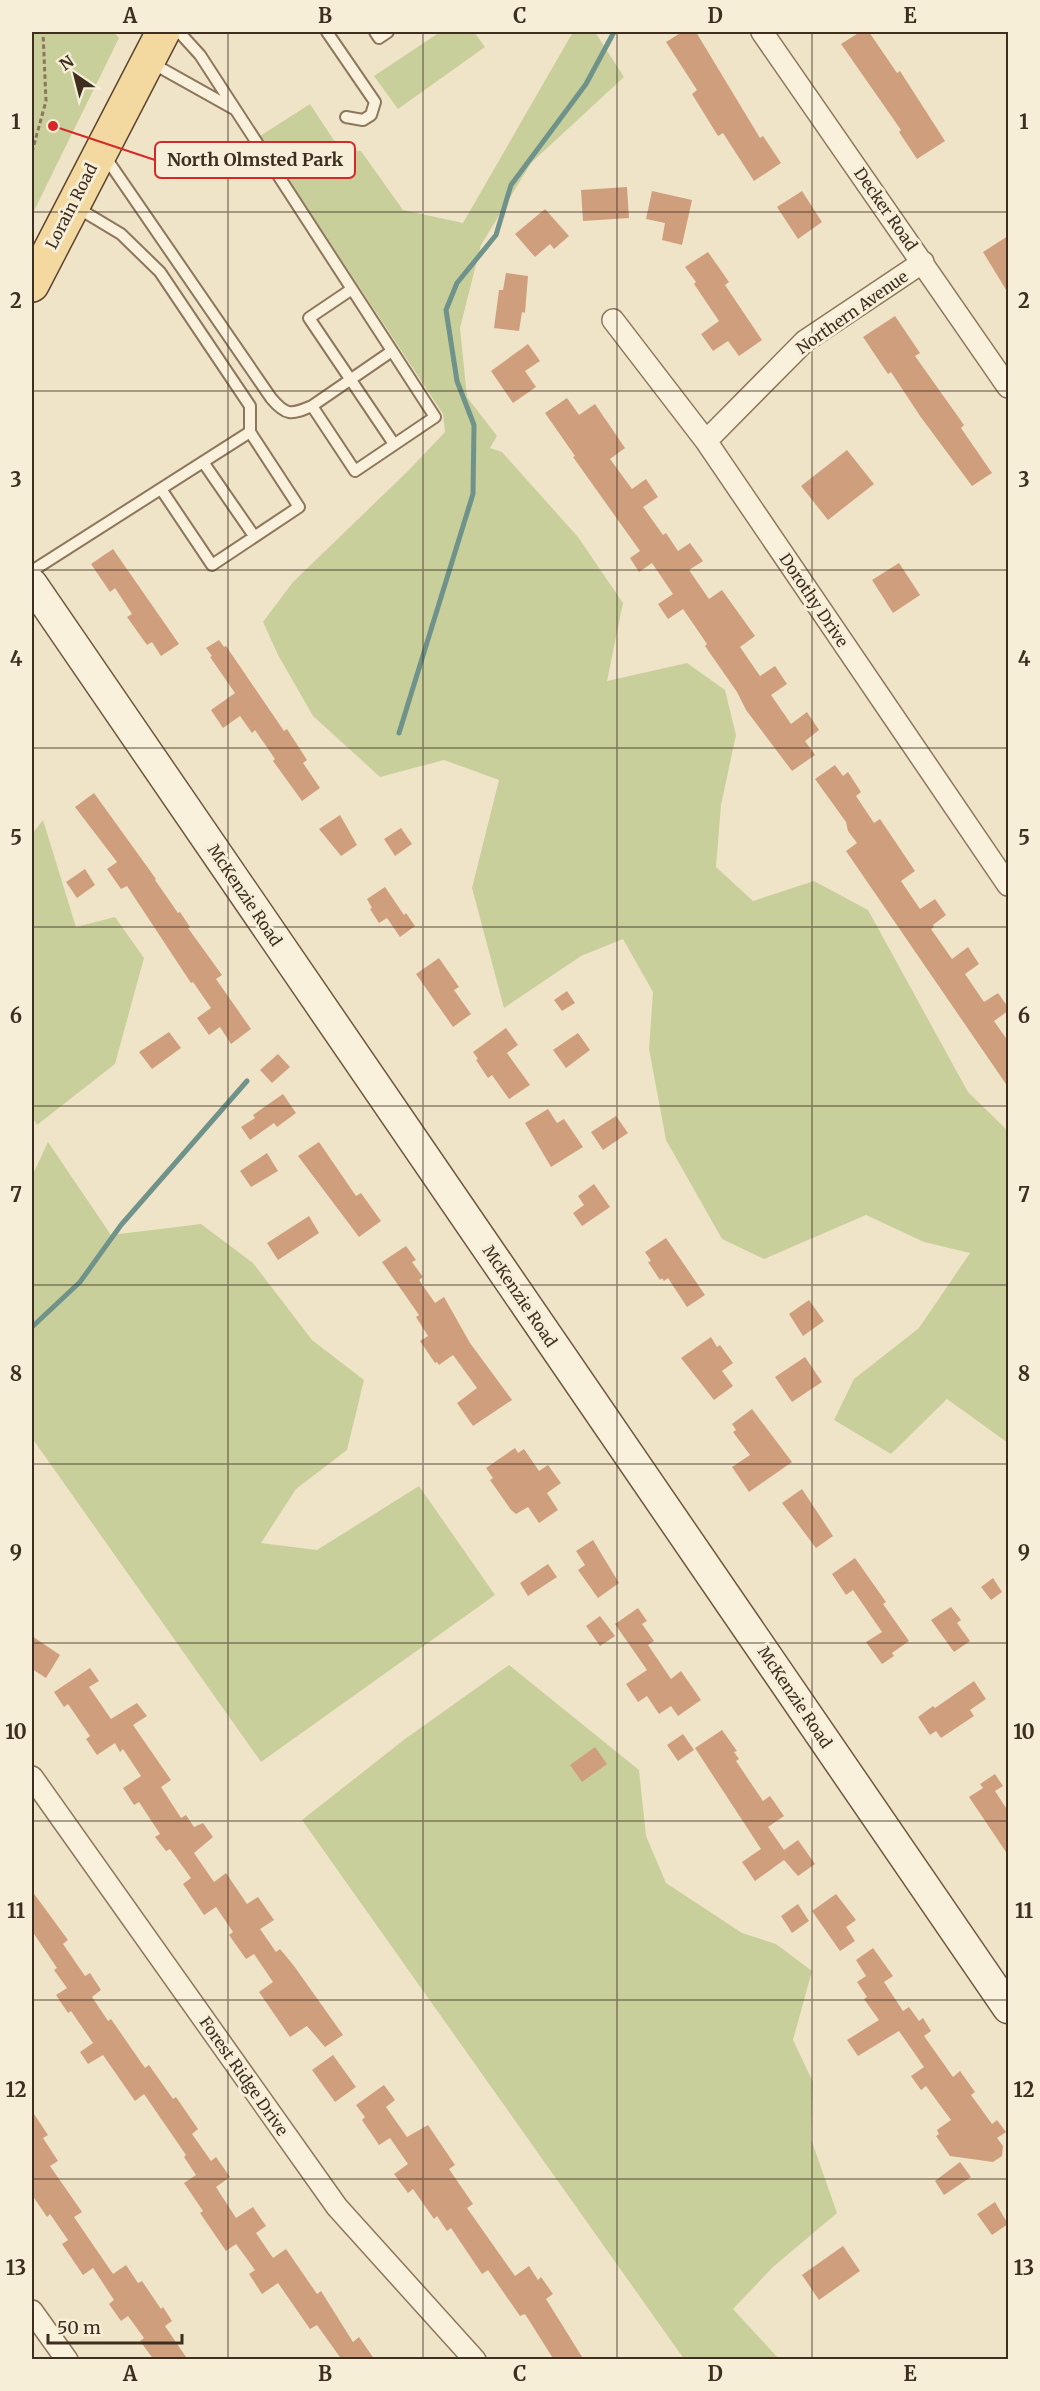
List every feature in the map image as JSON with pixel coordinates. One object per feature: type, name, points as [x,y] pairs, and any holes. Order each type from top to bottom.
[{"type":"main road","name":"Lorain Road","points":[[32,285],[158,40]]},
{"type":"street","name":"Decker Road","points":[[762,32],[1008,387]]},
{"type":"street","name":"Northern Avenue","points":[[706,441],[805,341],[923,262]]},
{"type":"street","name":"Dorothy Drive","points":[[614,320],[706,441],[1008,885]]},
{"type":"street","name":"McKenzie Road","points":[[32,584],[1008,2008]]},
{"type":"street","name":"Forest Ridge Drive","points":[[32,1777],[337,2207],[476,2360]]},
{"type":"street","points":[[32,2311],[67,2360]]},
{"type":"lane","points":[[327,32],[375,102],[371,115],[363,120],[346,117]]},
{"type":"lane","points":[[375,32],[379,38],[388,32]]},
{"type":"lane","points":[[158,40],[236,110]]},
{"type":"lane","points":[[158,40],[200,56],[435,417],[355,471],[312,406]]},
{"type":"lane","points":[[100,149],[278,406],[286,412],[296,413],[312,406],[392,351]]},
{"type":"lane","points":[[72,204],[121,234],[160,272],[250,406],[250,432],[299,507],[212,565],[161,489]]},
{"type":"lane","points":[[352,289],[309,318],[394,444]]},
{"type":"lane","points":[[32,584],[161,489],[250,432]]},
{"type":"lane","points":[[203,462],[254,537]]},
{"type":"path","points":[[32,152],[46,101],[43,32]]},
{"type":"green space","points":[[32,32],[114,32],[119,38],[32,215]]},
{"type":"green space","points":[[440,32],[474,32],[485,47],[398,109],[374,76]]},
{"type":"green space","points":[[573,32],[595,32],[624,77],[531,163],[481,245],[460,328],[467,397],[497,436],[490,448],[502,452],[578,537],[623,603],[607,681],[687,663],[725,690],[736,735],[721,805],[716,867],[753,901],[814,881],[868,910],[968,1092],[1008,1131],[1008,1443],[947,1399],[891,1454],[834,1420],[854,1379],[919,1328],[970,1253],[924,1242],[866,1215],[764,1259],[722,1239],[666,1140],[649,1049],[653,992],[623,939],[581,956],[504,1008],[472,888],[499,780],[444,760],[380,777],[313,716],[278,655],[263,622],[293,582],[445,432],[443,414],[260,136],[310,104],[339,148],[361,151],[403,210],[463,223]]},
{"type":"green space","points":[[43,820],[76,927],[115,917],[144,958],[115,1064],[37,1125],[32,1117],[32,834]]},
{"type":"green space","points":[[48,1142],[111,1235],[201,1224],[253,1263],[312,1340],[364,1380],[347,1450],[296,1489],[261,1543],[317,1550],[419,1486],[495,1595],[261,1762],[32,1438],[32,1176]]},
{"type":"green space","points":[[509,1665],[639,1770],[646,1836],[666,1883],[742,1933],[776,1944],[812,1971],[793,2040],[813,2082],[811,2139],[837,2213],[773,2267],[733,2309],[779,2359],[684,2359],[302,1820],[405,1739]]},
{"type":"building","points":[[682,32],[696,32],[760,138],[763,136],[781,163],[754,181],[723,133],[718,136],[692,94],[697,90],[666,42]]},
{"type":"building","points":[[860,32],[869,32],[897,73],[900,71],[945,141],[917,159],[899,132],[901,130],[841,44]]},
{"type":"building","points":[[627,187],[629,218],[583,221],[581,190]]},
{"type":"building","points":[[652,191],[692,200],[682,245],[662,240],[665,223],[646,219]]},
{"type":"building","points":[[802,191],[822,222],[798,239],[777,207]]},
{"type":"building","points":[[545,209],[569,236],[554,249],[550,244],[535,257],[515,234]]},
{"type":"building","points":[[1008,236],[1008,293],[983,252]]},
{"type":"building","points":[[708,252],[729,282],[725,285],[762,340],[739,356],[728,341],[713,351],[701,334],[719,321],[685,267]]},
{"type":"building","points":[[506,273],[528,276],[525,313],[522,312],[519,331],[494,328],[499,290],[503,290]]},
{"type":"building","points":[[895,316],[920,353],[915,356],[964,425],[961,428],[992,473],[972,486],[920,416],[891,372],[888,374],[863,337]]},
{"type":"building","points":[[528,344],[540,361],[525,371],[536,387],[513,403],[491,371]]},
{"type":"building","points":[[567,398],[579,415],[595,404],[625,448],[610,459],[632,489],[646,479],[658,497],[643,507],[663,535],[666,533],[678,551],[690,543],[703,561],[689,570],[709,599],[722,590],[755,636],[740,647],[760,676],[775,666],[787,684],[771,695],[791,724],[807,712],[819,730],[805,741],[815,755],[792,771],[746,710],[737,692],[683,609],[668,619],[658,604],[673,594],[652,563],[639,572],[630,558],[640,551],[573,457],[575,456],[545,413]]},
{"type":"building","points":[[847,450],[874,484],[828,520],[801,486]]},
{"type":"building","points":[[113,549],[179,644],[161,656],[152,642],[147,645],[127,617],[132,614],[115,588],[110,592],[91,564]]},
{"type":"building","points":[[899,563],[920,595],[893,613],[872,580]]},
{"type":"building","points":[[219,640],[224,647],[226,646],[284,731],[287,729],[307,760],[303,763],[320,788],[302,801],[273,761],[275,759],[255,730],[252,733],[240,716],[223,728],[211,710],[235,693],[206,648]]},
{"type":"building","points":[[835,765],[843,776],[848,772],[861,792],[856,796],[874,823],[880,819],[915,871],[901,881],[920,909],[935,899],[946,915],[931,929],[952,959],[968,947],[979,964],[965,974],[984,1002],[998,993],[1008,1007],[1008,1011],[994,1021],[1008,1041],[1008,1087],[846,851],[857,843],[848,831],[846,822],[815,779]]},
{"type":"building","points":[[94,793],[178,913],[180,912],[190,927],[188,928],[222,975],[216,979],[251,1029],[231,1044],[220,1027],[209,1035],[197,1018],[211,1008],[193,982],[191,983],[127,886],[121,889],[107,869],[117,862],[75,807]]},
{"type":"building","points":[[340,815],[357,845],[341,856],[319,829]]},
{"type":"building","points":[[401,828],[412,844],[395,856],[384,839]]},
{"type":"building","points":[[85,869],[95,885],[77,898],[66,882]]},
{"type":"building","points":[[385,887],[404,915],[406,913],[415,926],[400,937],[387,918],[379,923],[367,899]]},
{"type":"building","points":[[439,958],[459,987],[454,990],[471,1014],[453,1027],[416,974]]},
{"type":"building","points":[[567,991],[575,1003],[562,1011],[554,1000]]},
{"type":"building","points":[[506,1028],[518,1045],[507,1053],[530,1085],[509,1099],[492,1075],[488,1078],[473,1052]]},
{"type":"building","points":[[169,1032],[181,1048],[152,1069],[139,1052]]},
{"type":"building","points":[[578,1033],[590,1050],[566,1068],[553,1050]]},
{"type":"building","points":[[278,1054],[290,1067],[272,1083],[260,1070]]},
{"type":"building","points":[[283,1094],[296,1113],[277,1127],[274,1123],[250,1140],[241,1127],[255,1118],[253,1115]]},
{"type":"building","points":[[548,1109],[557,1123],[564,1119],[583,1147],[551,1167],[525,1123]]},
{"type":"building","points":[[616,1116],[628,1133],[603,1150],[591,1132]]},
{"type":"building","points":[[319,1142],[356,1196],[361,1193],[381,1221],[359,1237],[298,1156]]},
{"type":"building","points":[[267,1153],[278,1171],[251,1187],[240,1171]]},
{"type":"building","points":[[594,1184],[610,1207],[582,1226],[573,1213],[584,1205],[578,1196]]},
{"type":"building","points":[[309,1216],[319,1233],[278,1260],[267,1243]]},
{"type":"building","points":[[666,1238],[705,1295],[687,1307],[668,1278],[664,1281],[662,1278],[660,1280],[648,1262],[651,1261],[645,1252]]},
{"type":"building","points":[[406,1246],[416,1260],[412,1262],[423,1277],[419,1280],[435,1303],[444,1297],[470,1343],[512,1400],[473,1426],[457,1403],[477,1388],[453,1355],[439,1365],[435,1363],[420,1341],[428,1336],[416,1317],[419,1315],[382,1262]]},
{"type":"building","points":[[809,1300],[824,1321],[803,1336],[789,1314]]},
{"type":"building","points":[[711,1337],[717,1347],[720,1345],[733,1363],[722,1371],[733,1386],[714,1400],[681,1358]]},
{"type":"building","points":[[805,1357],[822,1382],[792,1402],[775,1377]]},
{"type":"building","points":[[752,1409],[792,1462],[749,1492],[732,1467],[750,1455],[733,1432],[736,1430],[732,1424]]},
{"type":"building","points":[[515,1448],[518,1453],[524,1449],[539,1471],[548,1465],[561,1483],[547,1493],[558,1510],[539,1523],[528,1507],[516,1514],[511,1510],[490,1480],[493,1478],[486,1468]]},
{"type":"building","points":[[802,1489],[833,1536],[816,1548],[782,1503]]},
{"type":"building","points":[[593,1540],[619,1583],[598,1598],[578,1570],[585,1565],[576,1551]]},
{"type":"building","points":[[855,1558],[886,1602],[883,1604],[909,1641],[892,1653],[894,1656],[882,1664],[866,1642],[882,1632],[853,1590],[846,1595],[832,1574]]},
{"type":"building","points":[[548,1564],[557,1577],[528,1596],[520,1583]]},
{"type":"building","points":[[993,1578],[1002,1592],[991,1600],[981,1587]]},
{"type":"building","points":[[951,1607],[961,1620],[957,1623],[970,1641],[954,1652],[931,1620]]},
{"type":"building","points":[[638,1608],[647,1621],[642,1624],[654,1641],[648,1645],[671,1679],[681,1671],[701,1700],[678,1716],[671,1706],[659,1714],[647,1696],[638,1702],[626,1684],[647,1670],[615,1624]]},
{"type":"building","points":[[600,1616],[615,1636],[600,1646],[586,1626]]},
{"type":"building","points":[[32,1636],[60,1655],[46,1678],[32,1669]]},
{"type":"building","points":[[90,1668],[99,1681],[89,1687],[111,1719],[137,1703],[147,1716],[133,1725],[171,1780],[161,1787],[181,1818],[186,1815],[194,1827],[203,1823],[213,1837],[194,1853],[214,1882],[226,1873],[247,1904],[258,1897],[274,1920],[260,1929],[276,1952],[280,1949],[294,1966],[343,2035],[325,2047],[307,2026],[290,2037],[259,1992],[273,1982],[254,1954],[246,1959],[229,1935],[233,1932],[216,1907],[204,1915],[183,1884],[191,1878],[170,1849],[166,1851],[155,1837],[160,1834],[139,1802],[134,1805],[123,1788],[141,1776],[123,1749],[120,1752],[115,1743],[97,1755],[86,1739],[90,1736],[68,1704],[64,1707],[54,1692]]},
{"type":"building","points":[[974,1681],[986,1699],[970,1710],[974,1716],[941,1738],[936,1731],[930,1735],[918,1717]]},
{"type":"building","points":[[722,1730],[737,1751],[734,1752],[739,1759],[736,1761],[763,1801],[770,1796],[784,1816],[768,1827],[784,1850],[798,1840],[815,1864],[798,1876],[784,1860],[755,1881],[742,1862],[761,1849],[695,1748]]},
{"type":"building","points":[[683,1734],[694,1750],[678,1761],[667,1745]]},
{"type":"building","points":[[595,1747],[607,1764],[582,1782],[570,1765]]},
{"type":"building","points":[[995,1774],[1003,1786],[995,1791],[1008,1811],[1008,1855],[969,1797],[983,1788],[980,1784]]},
{"type":"building","points":[[32,1891],[68,1940],[63,1944],[85,1976],[90,1973],[101,1990],[92,1997],[108,2021],[111,2019],[145,2068],[149,2065],[173,2099],[176,2097],[198,2129],[192,2134],[211,2161],[216,2157],[230,2177],[216,2187],[236,2218],[253,2207],[266,2226],[256,2233],[273,2258],[286,2249],[317,2294],[321,2291],[353,2342],[359,2337],[375,2360],[342,2360],[317,2325],[310,2329],[278,2283],[262,2294],[249,2274],[255,2270],[236,2244],[226,2251],[200,2213],[203,2211],[184,2183],[196,2175],[184,2157],[186,2155],[144,2094],[135,2101],[103,2055],[88,2064],[80,2052],[93,2043],[71,2011],[68,2013],[56,1995],[67,1988],[54,1970],[57,1968],[32,1931]]},
{"type":"building","points":[[836,1894],[856,1920],[846,1927],[855,1941],[840,1951],[812,1911]]},
{"type":"building","points":[[798,1904],[809,1921],[792,1933],[781,1916]]},
{"type":"building","points":[[873,1948],[893,1976],[884,1982],[903,2011],[909,2007],[919,2021],[923,2018],[931,2031],[924,2036],[953,2077],[960,2071],[975,2092],[971,2095],[992,2124],[997,2120],[1006,2132],[997,2138],[1003,2146],[1002,2156],[993,2162],[950,2156],[936,2136],[939,2134],[937,2130],[951,2120],[926,2086],[921,2090],[911,2076],[924,2067],[899,2031],[858,2056],[847,2040],[879,2020],[864,1999],[867,1997],[857,1982],[866,1976],[856,1960]]},
{"type":"building","points":[[333,2055],[356,2087],[335,2102],[312,2070]]},
{"type":"building","points":[[384,2085],[395,2100],[386,2107],[407,2137],[428,2125],[455,2165],[449,2169],[473,2204],[467,2208],[515,2276],[529,2266],[538,2280],[541,2277],[553,2294],[546,2299],[584,2360],[554,2360],[525,2314],[520,2316],[488,2270],[482,2274],[451,2228],[447,2231],[437,2216],[434,2219],[413,2189],[408,2193],[394,2174],[408,2164],[390,2138],[379,2145],[362,2120],[365,2117],[356,2105]]},
{"type":"building","points":[[32,2111],[48,2135],[43,2138],[58,2161],[50,2166],[82,2212],[74,2217],[113,2274],[126,2265],[138,2283],[142,2281],[161,2309],[163,2307],[172,2321],[165,2326],[188,2360],[154,2360],[140,2341],[144,2338],[128,2316],[121,2321],[109,2304],[114,2300],[93,2268],[83,2275],[62,2244],[68,2240],[50,2214],[47,2217],[32,2195]]},
{"type":"building","points":[[960,2162],[971,2177],[944,2195],[935,2181]]},
{"type":"building","points":[[995,2202],[1008,2224],[992,2235],[977,2214]]},
{"type":"building","points":[[843,2246],[860,2271],[819,2300],[802,2275]]},
{"type":"waterway","points":[[399,733],[473,494],[474,425],[457,381],[446,310],[457,283],[496,235],[511,185],[586,84],[614,32]]},
{"type":"waterway","points":[[32,1327],[80,1282],[121,1225],[247,1081]]},
{"type":"place","name":"North Olmsted Park","points":[[53,126]]}]
